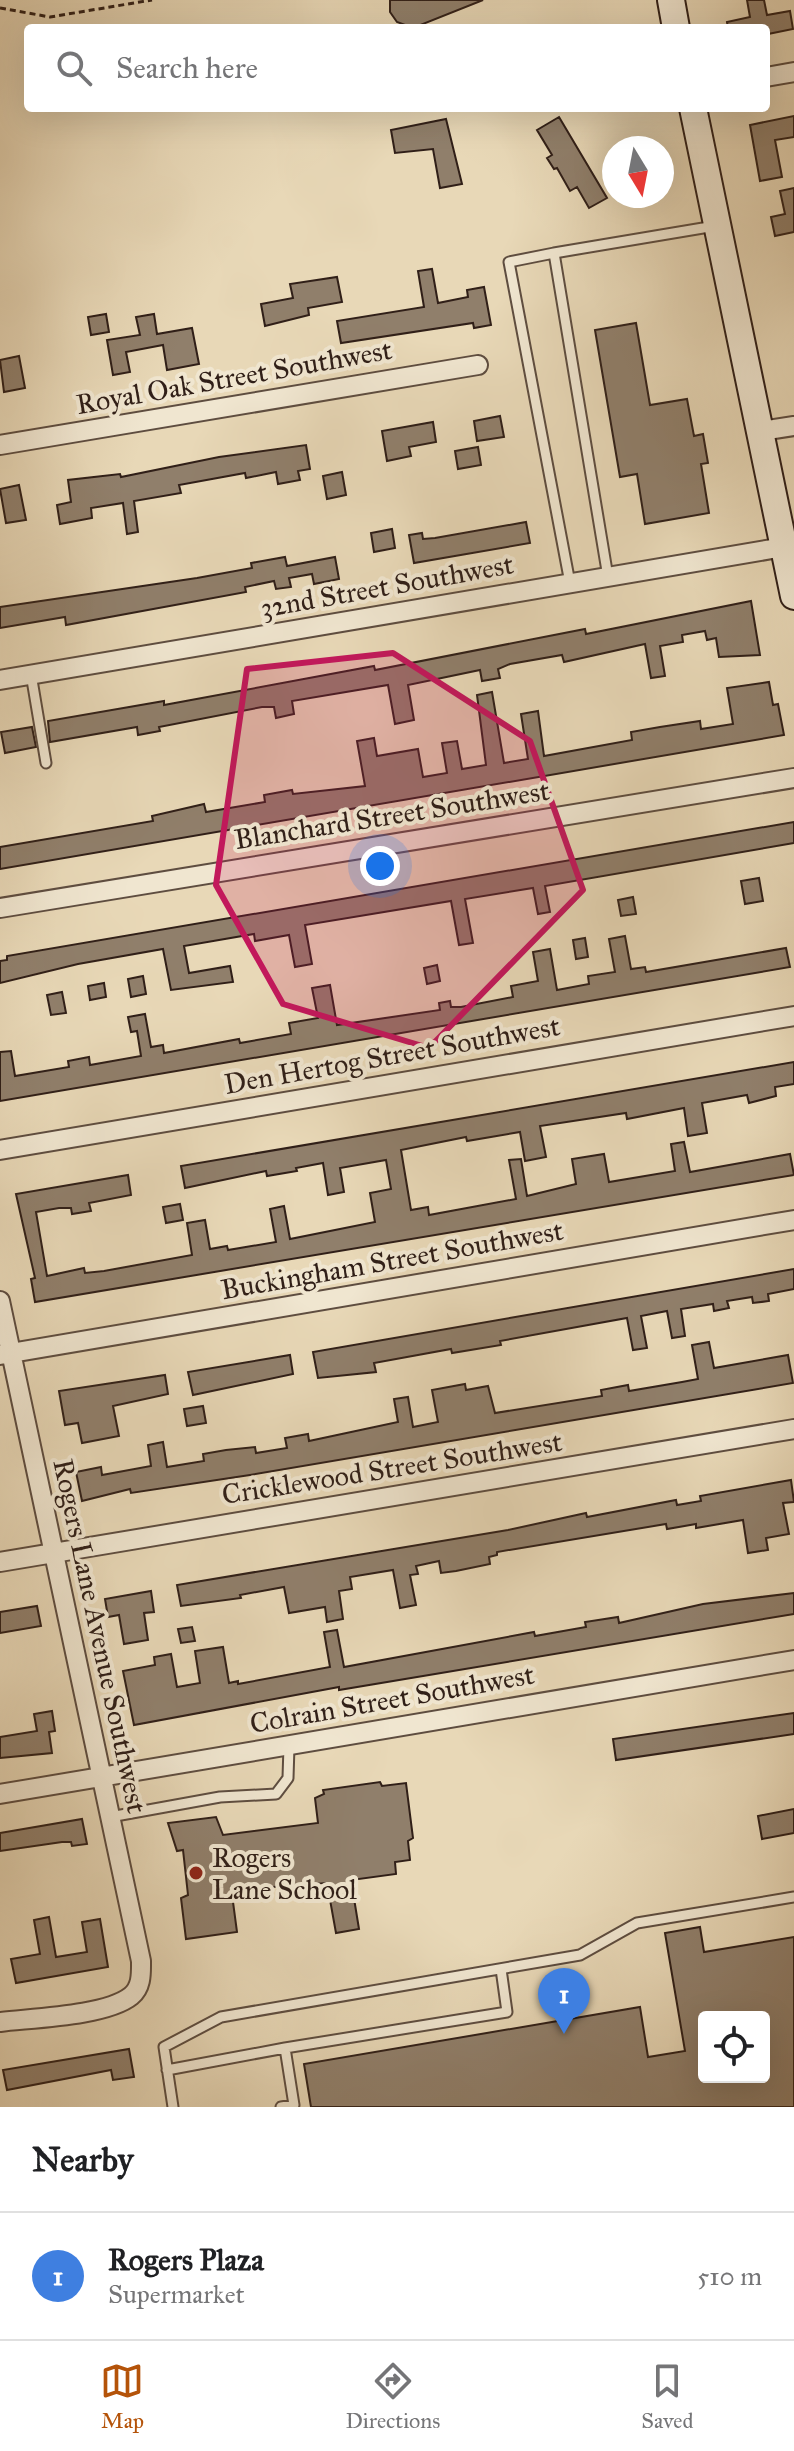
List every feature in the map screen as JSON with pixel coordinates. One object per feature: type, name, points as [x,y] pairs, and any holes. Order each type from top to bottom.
[{"type":"street","points":[[770,76],[794,72]]},
{"type":"street","points":[[694,112],[794,596]]},
{"type":"street","name":"Royal Oak Street Southwest","points":[[0,445],[478,365]]},
{"type":"street","points":[[761,431],[794,426]]},
{"type":"street","name":"32nd Street Southwest","points":[[0,680],[784,547]]},
{"type":"street","name":"Blanchard Street Southwest","points":[[0,908],[794,778]]},
{"type":"street","name":"Den Hertog Street Southwest","points":[[0,1150],[794,1016]]},
{"type":"street","name":"Buckingham Street Southwest","points":[[5,1355],[794,1220]]},
{"type":"street","name":"Rogers Lane Avenue Southwest","points":[[0,1301],[5,1355],[54,1552],[141,1961],[141,1982],[131,1996],[108,2006],[0,2022]]},
{"type":"street","name":"Cricklewood Street Southwest","points":[[0,1562],[794,1429]]},
{"type":"street","name":"Colrain Street Southwest","points":[[0,1794],[794,1660]]},
{"type":"lane","points":[[570,583],[509,262],[719,225]]},
{"type":"lane","points":[[554,253],[608,577]]},
{"type":"lane","points":[[31,674],[46,763]]},
{"type":"lane","points":[[110,1817],[220,1797],[276,1794],[288,1778],[289,1745]]},
{"type":"lane","points":[[173,2107],[164,2047],[221,2017],[580,1955],[637,1923],[794,1897]]},
{"type":"lane","points":[[167,2070],[507,2012],[501,1969]]},
{"type":"lane","points":[[281,2107],[294,2105],[285,2048]]},
{"type":"path","points":[[0,8],[50,17],[152,0]]},
{"type":"highlighted area","points":[[393,653],[530,741],[583,890],[429,1048],[283,1004],[216,885],[247,669]]},
{"type":"building","points":[[390,0],[483,0],[423,24],[402,24],[390,12]]},
{"type":"building","points":[[747,0],[764,0],[767,15],[790,11],[793,29],[770,34],[770,24],[727,24],[750,17]]},
{"type":"building","points":[[794,116],[794,137],[775,140],[782,177],[760,181],[750,125]]},
{"type":"building","points":[[559,117],[602,190],[602,201],[589,208],[577,187],[570,191],[557,168],[554,169],[547,158],[552,155],[537,130]]},
{"type":"building","points":[[446,119],[462,184],[440,188],[433,149],[395,153],[391,130]]},
{"type":"building","points":[[794,188],[794,232],[775,236],[771,217],[785,214],[780,191]]},
{"type":"building","points":[[432,269],[438,303],[468,297],[467,290],[484,287],[491,325],[474,328],[473,323],[341,343],[337,321],[424,307],[418,271]]},
{"type":"building","points":[[337,277],[342,302],[308,308],[309,315],[265,326],[261,304],[293,298],[290,284]]},
{"type":"building","points":[[106,314],[109,332],[91,335],[88,317]]},
{"type":"building","points":[[154,314],[157,334],[192,328],[199,364],[167,370],[163,345],[126,352],[130,372],[113,375],[107,340],[140,335],[136,317]]},
{"type":"building","points":[[636,323],[650,405],[687,399],[694,436],[703,434],[708,463],[701,464],[709,513],[645,524],[637,474],[620,477],[595,330]]},
{"type":"building","points":[[19,356],[25,388],[4,392],[0,360]]},
{"type":"building","points":[[500,416],[504,437],[477,441],[474,421]]},
{"type":"building","points":[[433,422],[436,442],[409,447],[411,456],[387,461],[382,431]]},
{"type":"building","points":[[306,445],[310,469],[298,471],[300,480],[278,484],[276,472],[246,478],[245,473],[179,485],[181,493],[134,501],[138,532],[127,534],[123,503],[91,508],[92,518],[60,524],[57,505],[71,502],[68,480],[120,474],[121,477],[219,457]]},
{"type":"building","points":[[478,447],[481,465],[458,469],[455,451]]},
{"type":"building","points":[[342,472],[346,495],[327,499],[323,476]]},
{"type":"building","points":[[19,485],[26,520],[6,523],[0,489]]},
{"type":"building","points":[[526,522],[530,543],[414,563],[409,535],[422,533],[423,539],[435,538]]},
{"type":"building","points":[[392,529],[395,548],[374,552],[371,533]]},
{"type":"building","points":[[285,557],[287,566],[335,557],[339,579],[314,584],[312,574],[289,578],[291,587],[276,589],[274,581],[245,587],[246,592],[66,625],[65,617],[0,628],[0,607],[197,578],[252,568],[251,563]]},
{"type":"building","points":[[751,601],[760,655],[719,657],[716,638],[707,640],[705,631],[682,635],[683,642],[660,646],[665,676],[651,678],[645,644],[564,662],[562,655],[510,664],[498,669],[500,678],[482,681],[480,670],[408,685],[414,720],[395,724],[388,685],[292,701],[294,714],[276,718],[274,707],[262,707],[159,727],[160,731],[138,735],[137,727],[50,742],[48,721],[164,701],[164,705],[374,666],[375,670],[585,629],[586,634]]},
{"type":"building","points":[[769,682],[773,705],[778,704],[784,735],[0,869],[0,847],[153,821],[152,816],[204,804],[206,812],[265,802],[264,795],[292,790],[293,794],[365,786],[357,741],[374,738],[377,756],[418,749],[423,777],[447,773],[442,743],[457,741],[462,769],[486,765],[477,695],[492,692],[504,763],[528,759],[521,714],[538,711],[544,756],[632,740],[631,732],[660,727],[700,721],[701,729],[733,724],[727,688]]},
{"type":"building","points":[[32,727],[36,747],[5,753],[1,732]]},
{"type":"building","points":[[794,822],[794,843],[545,886],[550,912],[538,914],[533,888],[465,899],[473,943],[459,945],[451,901],[305,925],[312,964],[295,967],[289,935],[255,941],[254,934],[184,946],[189,973],[230,966],[233,982],[171,990],[163,949],[78,964],[0,983],[0,961],[7,960],[7,956]]},
{"type":"building","points":[[759,878],[763,901],[745,904],[741,881]]},
{"type":"building","points":[[633,897],[636,914],[621,916],[618,900]]},
{"type":"building","points":[[625,936],[631,969],[645,967],[646,972],[786,948],[790,967],[0,1101],[0,1052],[11,1051],[15,1076],[69,1067],[68,1061],[89,1057],[90,1065],[141,1056],[137,1031],[131,1032],[128,1017],[145,1014],[151,1047],[163,1045],[164,1053],[239,1039],[240,1043],[291,1034],[289,1023],[318,1018],[312,988],[330,985],[337,1025],[440,1010],[439,1003],[450,1001],[451,1007],[461,1007],[513,997],[511,986],[538,981],[533,952],[550,949],[557,990],[589,984],[588,976],[615,972],[609,939]]},
{"type":"building","points":[[585,938],[588,957],[576,959],[573,940]]},
{"type":"building","points":[[437,965],[440,981],[427,984],[424,968]]},
{"type":"building","points":[[143,976],[146,994],[131,997],[128,979]]},
{"type":"building","points":[[104,983],[106,997],[90,1000],[88,986]]},
{"type":"building","points":[[62,992],[66,1013],[51,1015],[47,995]]},
{"type":"building","points":[[794,1062],[794,1084],[775,1087],[776,1096],[749,1103],[747,1095],[702,1103],[707,1133],[688,1136],[684,1108],[627,1119],[626,1113],[540,1126],[546,1157],[525,1161],[520,1132],[467,1141],[466,1137],[401,1150],[411,1210],[428,1207],[429,1215],[516,1199],[509,1160],[521,1159],[527,1196],[576,1184],[572,1159],[604,1154],[609,1182],[675,1171],[671,1144],[684,1142],[690,1172],[790,1154],[794,1175],[35,1302],[31,1279],[35,1278],[16,1194],[128,1175],[131,1195],[89,1203],[91,1211],[72,1214],[71,1208],[59,1208],[36,1212],[47,1276],[84,1268],[85,1273],[104,1271],[192,1255],[187,1223],[205,1220],[210,1249],[227,1246],[228,1250],[276,1242],[270,1209],[284,1206],[290,1239],[375,1222],[370,1193],[391,1189],[386,1160],[340,1168],[344,1192],[328,1195],[323,1163],[296,1168],[297,1171],[267,1176],[266,1171],[185,1188],[181,1166]]},
{"type":"building","points":[[180,1204],[183,1220],[166,1223],[163,1207]]},
{"type":"building","points":[[794,1269],[794,1289],[768,1294],[769,1301],[753,1303],[752,1297],[727,1301],[729,1308],[714,1311],[713,1304],[681,1309],[685,1336],[672,1338],[667,1311],[641,1316],[647,1348],[633,1350],[627,1318],[500,1341],[501,1345],[452,1353],[451,1349],[374,1363],[376,1372],[318,1378],[313,1352]]},
{"type":"building","points":[[709,1342],[714,1368],[788,1355],[793,1383],[250,1475],[131,1493],[130,1489],[82,1501],[76,1472],[101,1467],[102,1475],[151,1466],[148,1445],[163,1442],[167,1467],[204,1461],[203,1454],[226,1450],[255,1447],[256,1453],[287,1448],[285,1438],[308,1434],[309,1441],[398,1422],[394,1399],[408,1397],[413,1427],[438,1422],[432,1390],[465,1384],[466,1390],[488,1386],[495,1413],[602,1396],[601,1390],[628,1385],[629,1391],[682,1382],[698,1379],[692,1345]]},
{"type":"building","points":[[290,1355],[293,1374],[193,1395],[188,1372]]},
{"type":"building","points":[[165,1375],[168,1394],[113,1406],[119,1436],[82,1443],[78,1423],[65,1425],[59,1391]]},
{"type":"building","points":[[203,1406],[206,1423],[187,1426],[184,1409]]},
{"type":"building","points":[[791,1480],[794,1502],[783,1503],[789,1534],[766,1538],[768,1550],[748,1553],[743,1520],[696,1528],[696,1524],[667,1529],[666,1524],[497,1552],[497,1555],[489,1557],[490,1564],[456,1571],[441,1573],[439,1561],[416,1566],[418,1574],[410,1575],[416,1605],[400,1608],[393,1570],[350,1577],[352,1589],[339,1591],[343,1619],[327,1622],[325,1607],[289,1613],[284,1587],[240,1595],[241,1598],[181,1606],[177,1585],[508,1530],[586,1513],[587,1517],[676,1500],[677,1505],[701,1501],[700,1496]]},
{"type":"building","points":[[151,1591],[154,1612],[144,1613],[148,1640],[124,1644],[119,1615],[108,1617],[105,1599]]},
{"type":"building","points":[[794,1593],[794,1614],[339,1690],[339,1687],[134,1725],[123,1671],[155,1665],[154,1657],[171,1654],[177,1687],[200,1683],[195,1651],[223,1647],[229,1683],[238,1681],[238,1684],[330,1667],[324,1632],[337,1630],[344,1667],[534,1632],[535,1636],[586,1627],[585,1622],[618,1617],[619,1623],[703,1604]]},
{"type":"building","points":[[37,1606],[41,1626],[0,1633],[0,1612]]},
{"type":"building","points":[[192,1627],[195,1641],[181,1643],[178,1629]]},
{"type":"building","points":[[52,1711],[55,1731],[49,1732],[52,1753],[0,1758],[0,1737],[37,1731],[34,1714]]},
{"type":"building","points":[[794,1713],[794,1734],[616,1760],[613,1739]]},
{"type":"building","points":[[380,1782],[382,1786],[406,1783],[413,1838],[408,1841],[410,1860],[395,1862],[396,1874],[351,1880],[359,1929],[336,1933],[327,1883],[259,1888],[257,1884],[231,1887],[237,1932],[186,1939],[181,1898],[188,1895],[183,1850],[177,1851],[168,1823],[216,1817],[223,1835],[318,1823],[315,1798],[324,1794],[323,1790]]},
{"type":"building","points":[[794,1809],[794,1833],[762,1839],[758,1816]]},
{"type":"building","points":[[82,1819],[87,1844],[72,1846],[71,1842],[62,1842],[0,1851],[0,1833]]},
{"type":"building","points":[[49,1917],[56,1957],[87,1952],[82,1922],[100,1919],[108,1967],[16,1983],[11,1959],[40,1954],[34,1920]]},
{"type":"building","points":[[700,1927],[704,1952],[794,1937],[794,2107],[311,2107],[304,2064],[640,2007],[648,2057],[685,2051],[665,1933]]},
{"type":"building","points":[[129,2049],[134,2077],[113,2080],[111,2070],[7,2090],[3,2070]]},
{"type":"place","name":"Rogers Lane School","points":[[196,1873]]},
{"type":"place","name":"Rogers Plaza","points":[[564,2034]]}]
